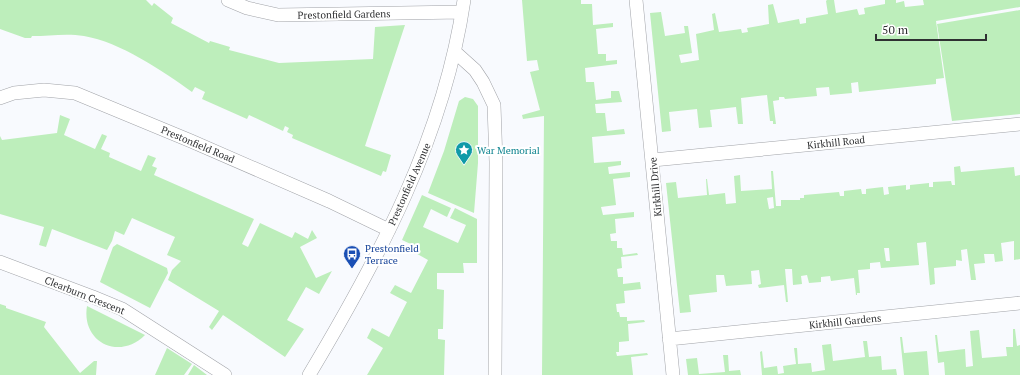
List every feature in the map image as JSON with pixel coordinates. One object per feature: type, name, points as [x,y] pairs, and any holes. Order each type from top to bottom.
[{"type":"street","name":"Prestonfield Gardens","points":[[228,0],[247,8],[278,15],[463,6]]},
{"type":"street","name":"Kirkhill Drive","points":[[636,0],[653,160],[673,375]]},
{"type":"street","name":"Prestonfield Avenue","points":[[309,375],[351,304],[409,189],[429,138],[455,52],[463,6]]},
{"type":"street","points":[[455,52],[475,70],[483,82],[494,105],[496,162],[495,375]]},
{"type":"street","points":[[0,86],[14,93]]},
{"type":"street","name":"Prestonfield Road","points":[[0,98],[14,93],[44,90],[75,93],[191,141],[329,201],[388,230]]},
{"type":"street","name":"Kirkhill Road","points":[[653,160],[1020,124]]},
{"type":"street","name":"Clearburn Crescent","points":[[0,262],[122,309],[225,375]]},
{"type":"street","name":"Kirkhill Gardens","points":[[669,339],[1020,303]]},
{"type":"green space","points":[[0,0],[146,0],[152,6],[154,3],[173,18],[171,23],[209,43],[210,41],[230,47],[229,50],[279,63],[373,59],[375,27],[405,25],[365,146],[391,155],[386,172],[383,171],[381,176],[292,138],[293,135],[287,132],[289,128],[285,126],[283,131],[249,115],[247,119],[202,99],[205,92],[195,87],[192,92],[141,58],[112,44],[98,39],[78,35],[32,36],[31,38],[25,38],[0,29]]},
{"type":"green space","points":[[522,0],[581,0],[581,4],[592,4],[593,25],[613,23],[613,27],[596,29],[598,54],[606,54],[606,61],[617,60],[617,64],[585,68],[586,82],[594,82],[596,100],[611,98],[611,91],[619,91],[622,102],[595,104],[596,113],[605,113],[607,131],[624,129],[625,134],[592,137],[594,163],[621,161],[621,165],[608,167],[609,174],[630,172],[630,177],[613,179],[616,205],[601,207],[603,215],[634,212],[634,217],[615,219],[616,233],[610,234],[611,241],[617,241],[617,248],[622,248],[623,255],[637,253],[638,255],[621,257],[622,268],[617,269],[618,277],[623,277],[623,284],[640,282],[641,289],[624,291],[625,303],[616,304],[617,312],[619,312],[620,317],[627,317],[627,321],[644,320],[645,322],[628,324],[629,341],[619,342],[619,352],[616,352],[617,356],[647,353],[648,355],[631,357],[633,375],[542,375],[544,116],[523,119],[522,115],[540,110],[530,72],[539,70],[537,60],[527,61]]},
{"type":"green space","points":[[827,0],[834,0],[836,13],[857,9],[859,15],[865,14],[864,8],[885,4],[885,0],[896,0],[896,3],[904,1],[905,7],[924,5],[923,0],[1020,0],[1020,7],[936,21],[944,78],[936,79],[936,84],[859,92],[858,82],[851,83],[852,93],[830,95],[829,87],[816,88],[817,96],[785,99],[784,97],[779,97],[779,100],[773,101],[776,124],[773,124],[773,121],[770,121],[767,95],[741,98],[743,124],[738,124],[736,107],[710,110],[712,127],[699,128],[697,109],[669,112],[671,131],[662,132],[650,13],[661,12],[665,36],[685,33],[684,26],[688,26],[692,53],[679,55],[681,63],[699,60],[696,34],[714,30],[712,14],[715,13],[719,32],[741,29],[742,33],[748,32],[747,28],[769,24],[768,5],[773,4],[778,23],[799,19],[800,24],[806,23],[806,18],[828,14]]},
{"type":"green space","points":[[1020,10],[1020,114],[952,121],[937,24]]},
{"type":"green space","points":[[465,97],[473,99],[478,106],[478,163],[474,213],[428,193],[444,151],[459,101]]},
{"type":"green space","points":[[60,115],[70,119],[64,135],[95,149],[102,134],[107,136],[101,149],[110,153],[109,157],[141,171],[148,155],[156,158],[152,166],[157,168],[154,175],[254,219],[242,244],[248,247],[260,223],[292,238],[295,232],[308,239],[312,230],[317,238],[300,247],[316,278],[332,271],[319,294],[306,287],[287,320],[304,329],[285,357],[223,315],[212,330],[209,327],[219,311],[168,280],[172,270],[181,261],[167,255],[175,237],[132,218],[124,235],[115,231],[107,250],[52,229],[46,247],[39,245],[44,227],[0,214],[0,136],[2,140],[57,133]]},
{"type":"green space","points":[[960,166],[961,172],[1014,167],[1015,176],[1020,175],[1020,259],[1014,260],[1014,241],[1001,243],[1003,261],[995,262],[994,254],[984,254],[985,263],[974,264],[976,280],[971,280],[967,249],[961,250],[962,261],[956,260],[956,266],[934,268],[935,284],[930,285],[926,242],[917,243],[919,265],[881,268],[880,262],[870,263],[870,269],[858,270],[860,293],[857,293],[857,295],[854,278],[831,281],[830,276],[821,277],[821,282],[809,283],[807,275],[801,276],[802,284],[793,285],[792,269],[785,269],[788,302],[786,302],[784,285],[759,288],[758,285],[761,284],[759,270],[751,271],[752,284],[726,286],[724,275],[716,275],[717,292],[689,295],[691,312],[680,313],[666,183],[676,182],[678,198],[707,195],[707,179],[709,195],[725,193],[726,204],[736,203],[734,176],[740,175],[741,191],[772,189],[771,171],[773,171],[776,206],[781,206],[781,200],[800,200],[800,198],[804,198],[804,195],[839,192],[840,196],[844,196],[844,191],[861,189],[862,194],[866,194],[866,189],[883,187],[884,195],[889,194],[888,187],[906,185],[906,190],[910,189],[910,185],[929,183],[929,187],[933,187],[933,182],[951,181],[952,185],[955,185],[954,167]],"holes":[[[773,197],[774,208],[769,209],[767,198]],[[884,248],[889,248],[890,261],[886,261]]]},
{"type":"green space","points":[[422,195],[451,208],[447,217],[431,209],[423,227],[458,243],[466,225],[450,218],[455,208],[477,219],[477,263],[463,263],[464,273],[437,273],[437,289],[444,290],[443,329],[438,329],[438,339],[445,340],[444,375],[367,375],[383,348],[367,338],[372,328],[389,337],[407,302],[390,293],[395,285],[411,293],[428,260],[412,251],[415,246],[402,240]]},
{"type":"green space","points":[[117,244],[167,268],[168,273],[150,308],[100,282],[113,247]]},
{"type":"green space","points":[[0,304],[6,306],[6,308],[46,322],[44,327],[80,373],[94,361],[97,361],[96,375],[0,375]]},
{"type":"green space","points":[[87,306],[145,335],[135,343],[124,346],[114,347],[104,344],[96,338],[90,329],[87,319]]},
{"type":"green space","points":[[1013,329],[1015,329],[1017,346],[1020,345],[1020,375],[945,375],[944,362],[938,363],[935,335],[937,335],[939,352],[965,349],[966,367],[973,366],[970,331],[979,330],[982,358],[1007,356],[1006,347],[1013,347]]},
{"type":"green space","points":[[900,337],[902,337],[904,353],[927,351],[929,375],[904,375]]},
{"type":"green space","points":[[863,341],[867,341],[869,357],[881,356],[882,370],[896,369],[897,375],[762,375],[760,352],[762,351],[764,368],[777,366],[778,374],[784,373],[783,366],[796,364],[794,348],[797,348],[798,364],[811,363],[812,372],[825,370],[822,345],[831,344],[833,361],[865,357]]},
{"type":"green space","points":[[167,348],[192,364],[184,375],[155,375]]},
{"type":"green space","points":[[723,355],[728,355],[729,371],[740,370],[741,375],[688,375],[686,359],[697,358],[699,374],[725,372]]},
{"type":"green space","points":[[194,365],[207,375],[188,375]]},
{"type":"place","name":"War Memorial","points":[[464,165]]},
{"type":"place","name":"Prestonfield Terrace","points":[[352,269]]}]
